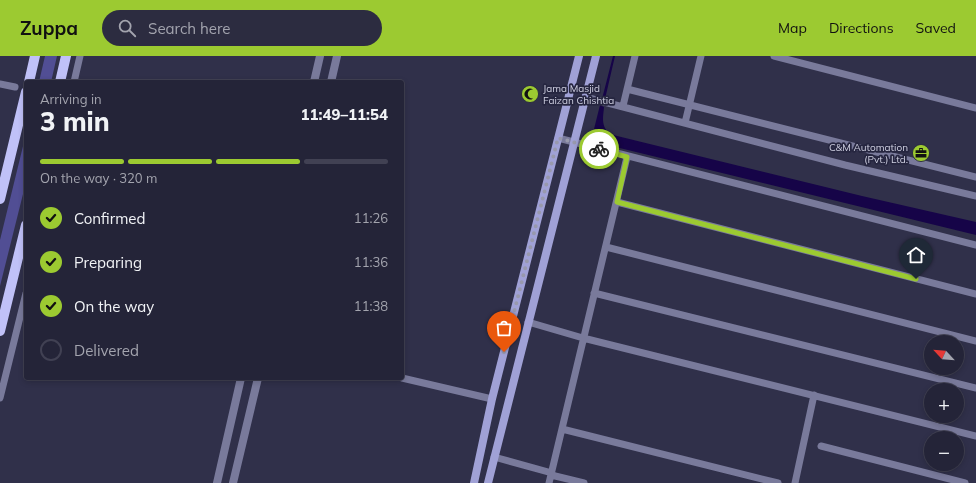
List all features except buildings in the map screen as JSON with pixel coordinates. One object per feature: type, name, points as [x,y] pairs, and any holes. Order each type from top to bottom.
[{"type":"main road","points":[[29,80],[35,56]]},
{"type":"main road","points":[[60,80],[66,56]]},
{"type":"main road","points":[[474,483],[492,399],[579,56]]},
{"type":"main road","points":[[488,483],[596,56]]},
{"type":"main road","points":[[0,199],[24,100]]},
{"type":"main road","points":[[0,331],[24,233]]},
{"type":"street","points":[[74,80],[80,56]]},
{"type":"street","points":[[314,80],[320,56]]},
{"type":"street","points":[[331,80],[337,56]]},
{"type":"street","points":[[623,106],[635,56]]},
{"type":"street","points":[[685,123],[701,56]]},
{"type":"street","points":[[774,56],[976,108]]},
{"type":"street","points":[[0,84],[15,87]]},
{"type":"street","points":[[627,89],[976,177]]},
{"type":"street","points":[[586,97],[845,165],[976,196]]},
{"type":"street","points":[[558,138],[627,157],[976,245]]},
{"type":"street","points":[[549,483],[627,157]]},
{"type":"street","points":[[617,202],[976,294]]},
{"type":"street","points":[[606,247],[976,341]]},
{"type":"street","points":[[594,293],[976,388]]},
{"type":"street","points":[[0,398],[24,301]]},
{"type":"street","points":[[528,322],[583,338],[976,436]]},
{"type":"street","points":[[404,378],[492,399]]},
{"type":"street","points":[[217,483],[240,380]]},
{"type":"street","points":[[233,483],[258,380]]},
{"type":"street","points":[[795,483],[814,396]]},
{"type":"street","points":[[562,429],[778,483]]},
{"type":"street","points":[[821,446],[965,483]]},
{"type":"street","points":[[494,457],[584,483]]},
{"type":"shaded area","points":[[45,56],[57,56],[51,80],[39,80]]},
{"type":"shaded area","points":[[613,56],[615,56],[605,99],[602,99]]},
{"type":"shaded area","points":[[600,105],[604,107],[604,124],[609,134],[862,196],[976,222],[976,235],[591,141]]},
{"type":"shaded area","points":[[24,142],[24,190],[0,286],[0,240]]},
{"type":"way so far","points":[[504,352],[558,138],[599,149]]},
{"type":"place","name":"Jama Masjid Faizan Chishtia","points":[[530,94]]},
{"type":"place","name":"C&M Automation (Pvt.) Ltd.","points":[[921,153]]},
{"type":"route","points":[[599,149],[627,157],[617,202],[916,279]]}]
